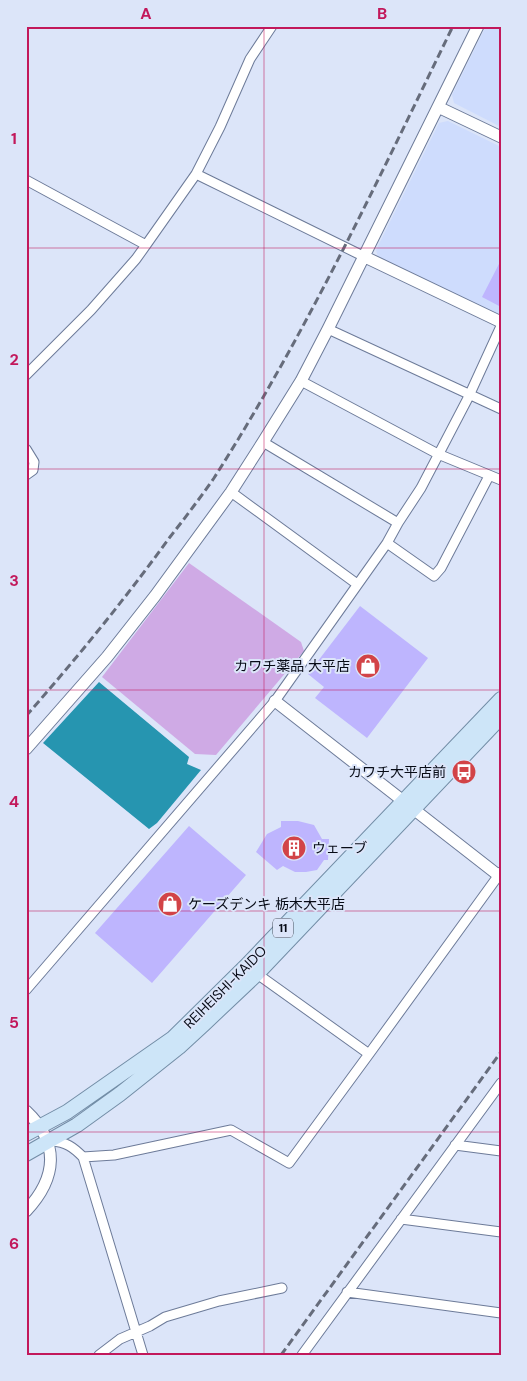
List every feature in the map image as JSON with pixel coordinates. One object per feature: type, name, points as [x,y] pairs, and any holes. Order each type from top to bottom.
[{"type":"main road","name":"REIHEISHI-KAIDO","points":[[409,806],[501,699]]},
{"type":"main road","name":"REIHEISHI-KAIDO","points":[[49,1141],[77,1125],[179,1047],[409,806],[501,717]]},
{"type":"main road","name":"REIHEISHI-KAIDO","points":[[40,1127],[67,1112],[173,1038],[251,970]]},
{"type":"main road","name":"11","points":[[26,1134],[40,1127]]},
{"type":"main road","name":"11","points":[[26,1154],[49,1141]]},
{"type":"street","points":[[26,375],[92,310],[146,246],[196,174],[220,127],[250,58],[272,26]]},
{"type":"street","points":[[26,749],[107,657],[155,596],[231,492],[263,442],[300,381],[328,329],[478,26]]},
{"type":"street","points":[[438,107],[501,137]]},
{"type":"street","points":[[196,174],[501,322]]},
{"type":"street","points":[[26,180],[146,246]]},
{"type":"street","points":[[26,990],[275,701],[387,543],[421,488],[469,395],[501,326]]},
{"type":"street","points":[[328,329],[501,409]]},
{"type":"street","points":[[300,381],[438,454],[501,480]]},
{"type":"street","points":[[263,442],[398,523]]},
{"type":"street","points":[[26,448],[34,462],[33,470],[26,475]]},
{"type":"street","points":[[387,543],[434,576],[441,568],[489,476]]},
{"type":"street","points":[[231,492],[358,584]]},
{"type":"street","points":[[83,1158],[114,1155],[231,1130],[289,1163],[499,874],[275,701]]},
{"type":"street","points":[[251,970],[369,1054]]},
{"type":"street","points":[[302,1355],[501,1084]]},
{"type":"street","points":[[26,1111],[49,1141],[50,1164],[44,1189],[26,1211]]},
{"type":"street","points":[[49,1141],[62,1142],[72,1147],[83,1158],[143,1355]]},
{"type":"street","points":[[455,1145],[501,1151]]},
{"type":"street","points":[[401,1219],[501,1232]]},
{"type":"street","points":[[98,1355],[120,1339],[165,1317],[219,1301],[282,1288]]},
{"type":"street","points":[[348,1292],[501,1313]]},
{"type":"shaded area","points":[[486,26],[501,26],[501,127],[454,103],[452,95]]},
{"type":"shaded area","points":[[448,121],[501,147],[501,317],[378,257],[376,250],[439,123]]},
{"type":"shaded area","points":[[189,563],[301,642],[304,651],[216,755],[195,754],[102,677]]},
{"type":"water","points":[[99,682],[189,757],[187,764],[201,770],[157,823],[149,829],[43,743]]},
{"type":"building","points":[[501,260],[501,307],[482,297]]},
{"type":"building","name":"カワチ薬品 大平店","points":[[360,606],[428,658],[367,738],[315,698],[324,687],[308,674]]},
{"type":"building","name":"ウェーブ","points":[[281,821],[298,821],[314,825],[322,839],[329,839],[328,860],[324,860],[317,870],[295,872],[283,866],[277,870],[256,852],[267,834],[281,827]]},
{"type":"building","name":"ケーズデンキ 栃木大平店","points":[[189,826],[246,875],[152,983],[95,933]]},
{"type":"railway","points":[[26,716],[118,606],[214,478],[248,424],[340,256],[453,26]]},
{"type":"railway","points":[[281,1355],[501,1052]]},
{"type":"place","name":"カワチ薬品 大平店","points":[[368,666]]},
{"type":"place","name":"カワチ大平店前","points":[[464,772]]},
{"type":"place","name":"ウェーブ","points":[[294,848]]},
{"type":"place","name":"ケーズデンキ 栃木大平店","points":[[170,904]]}]
